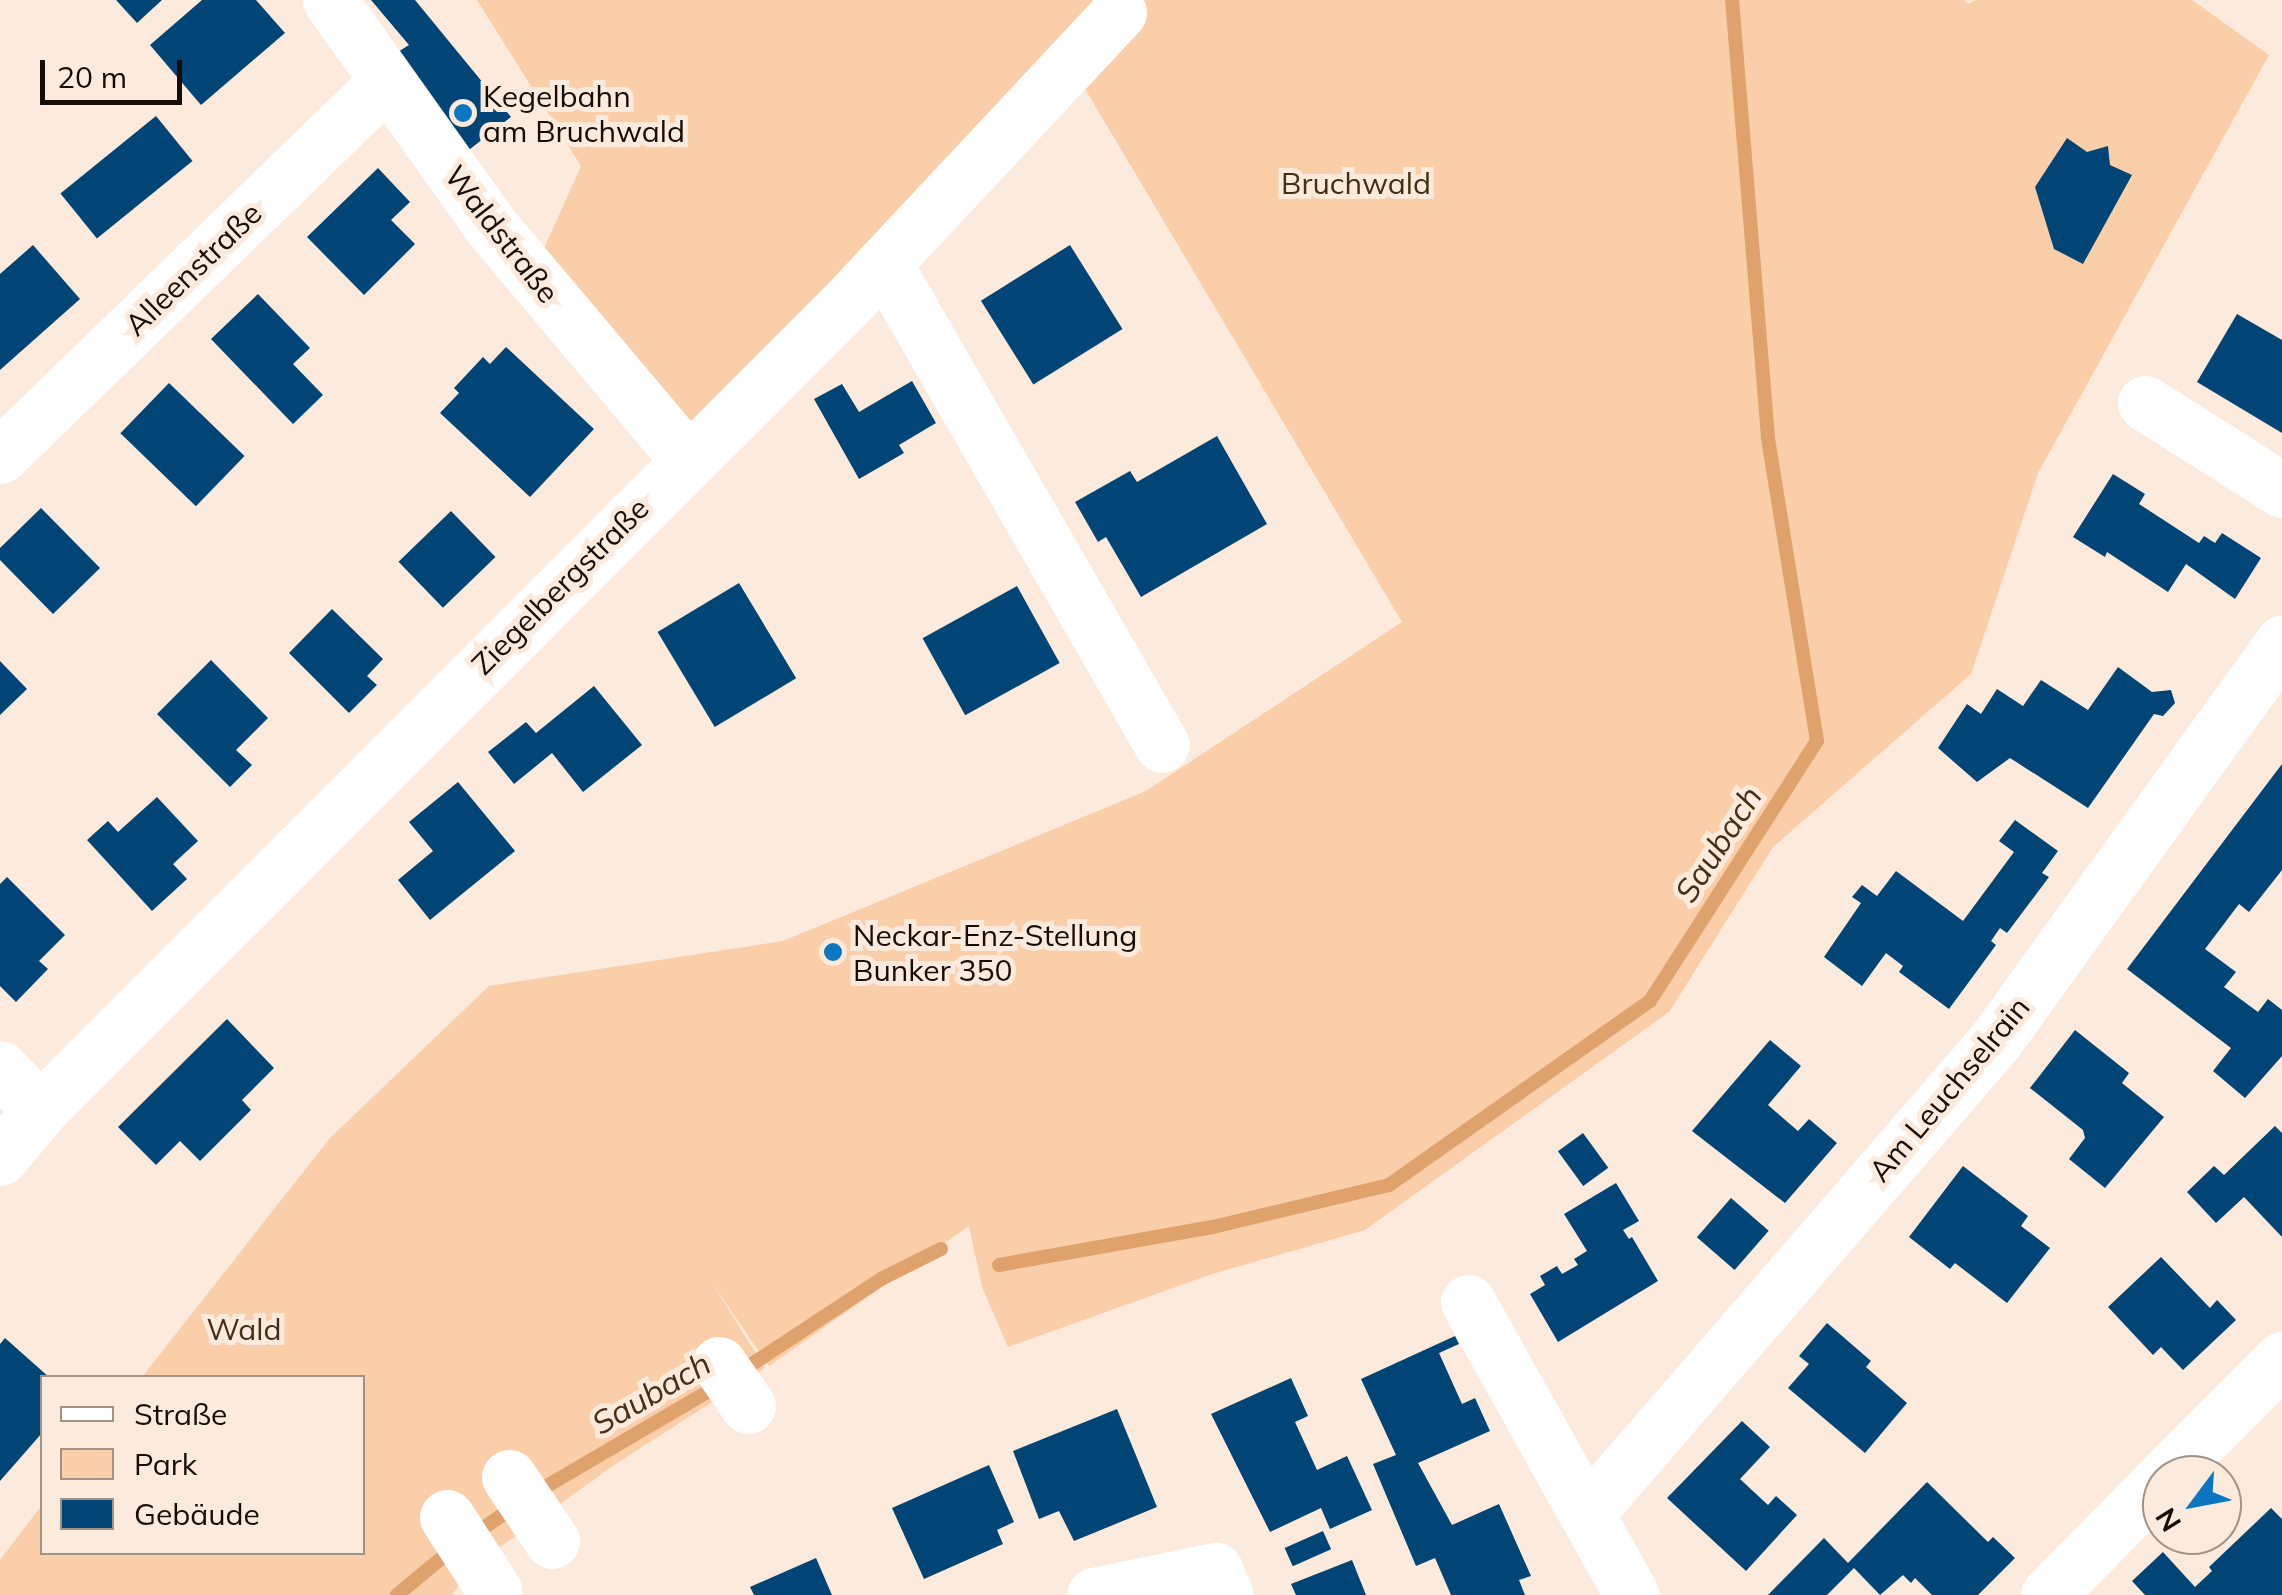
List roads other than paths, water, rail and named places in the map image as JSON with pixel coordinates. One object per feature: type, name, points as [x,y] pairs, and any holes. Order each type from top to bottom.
[{"type":"street","name":"Waldstraße","points":[[330,0],[490,224],[687,459]]},
{"type":"street","name":"Ziegelbergstraße","points":[[0,1158],[40,1110],[884,264],[1119,12]]},
{"type":"street","name":"Alleenstraße","points":[[0,456],[386,82]]},
{"type":"street","points":[[884,264],[1162,746]]},
{"type":"street","points":[[2145,403],[2282,490]]},
{"type":"street","name":"Am Leuchselrain","points":[[1587,1512],[1995,1041],[2282,644]]},
{"type":"street","points":[[0,1068],[40,1110]]},
{"type":"street","points":[[1468,1302],[1632,1595]]},
{"type":"street","points":[[2186,1455],[2282,1359]]},
{"type":"street","points":[[2056,1592],[2142,1500]]},
{"type":"street","points":[[470,1556],[530,1513]]},
{"type":"street","points":[[1094,1595],[1216,1570],[1226,1595]]},
{"type":"waterway","name":"Saubach","points":[[999,1265],[1217,1226],[1389,1185],[1650,1001],[1817,741],[1768,437],[1732,0]]},
{"type":"waterway","name":"Saubach","points":[[737,1374],[881,1279],[941,1249]]},
{"type":"waterway","name":"Saubach","points":[[535,1493],[719,1385]]},
{"type":"waterway","name":"Saubach","points":[[473,1535],[517,1505]]},
{"type":"waterway","name":"Saubach","points":[[397,1595],[455,1547]]},
{"type":"place","name":"Kegelbahn am Bruchwald","points":[[463,113]]},
{"type":"place","name":"Neckar-Enz-Stellung Bunker 350","points":[[833,952]]},
{"type":"park label","name":"Bruchwald","points":[[1356,183]]},
{"type":"park label","name":"Wald","points":[[244,1329]]}]
